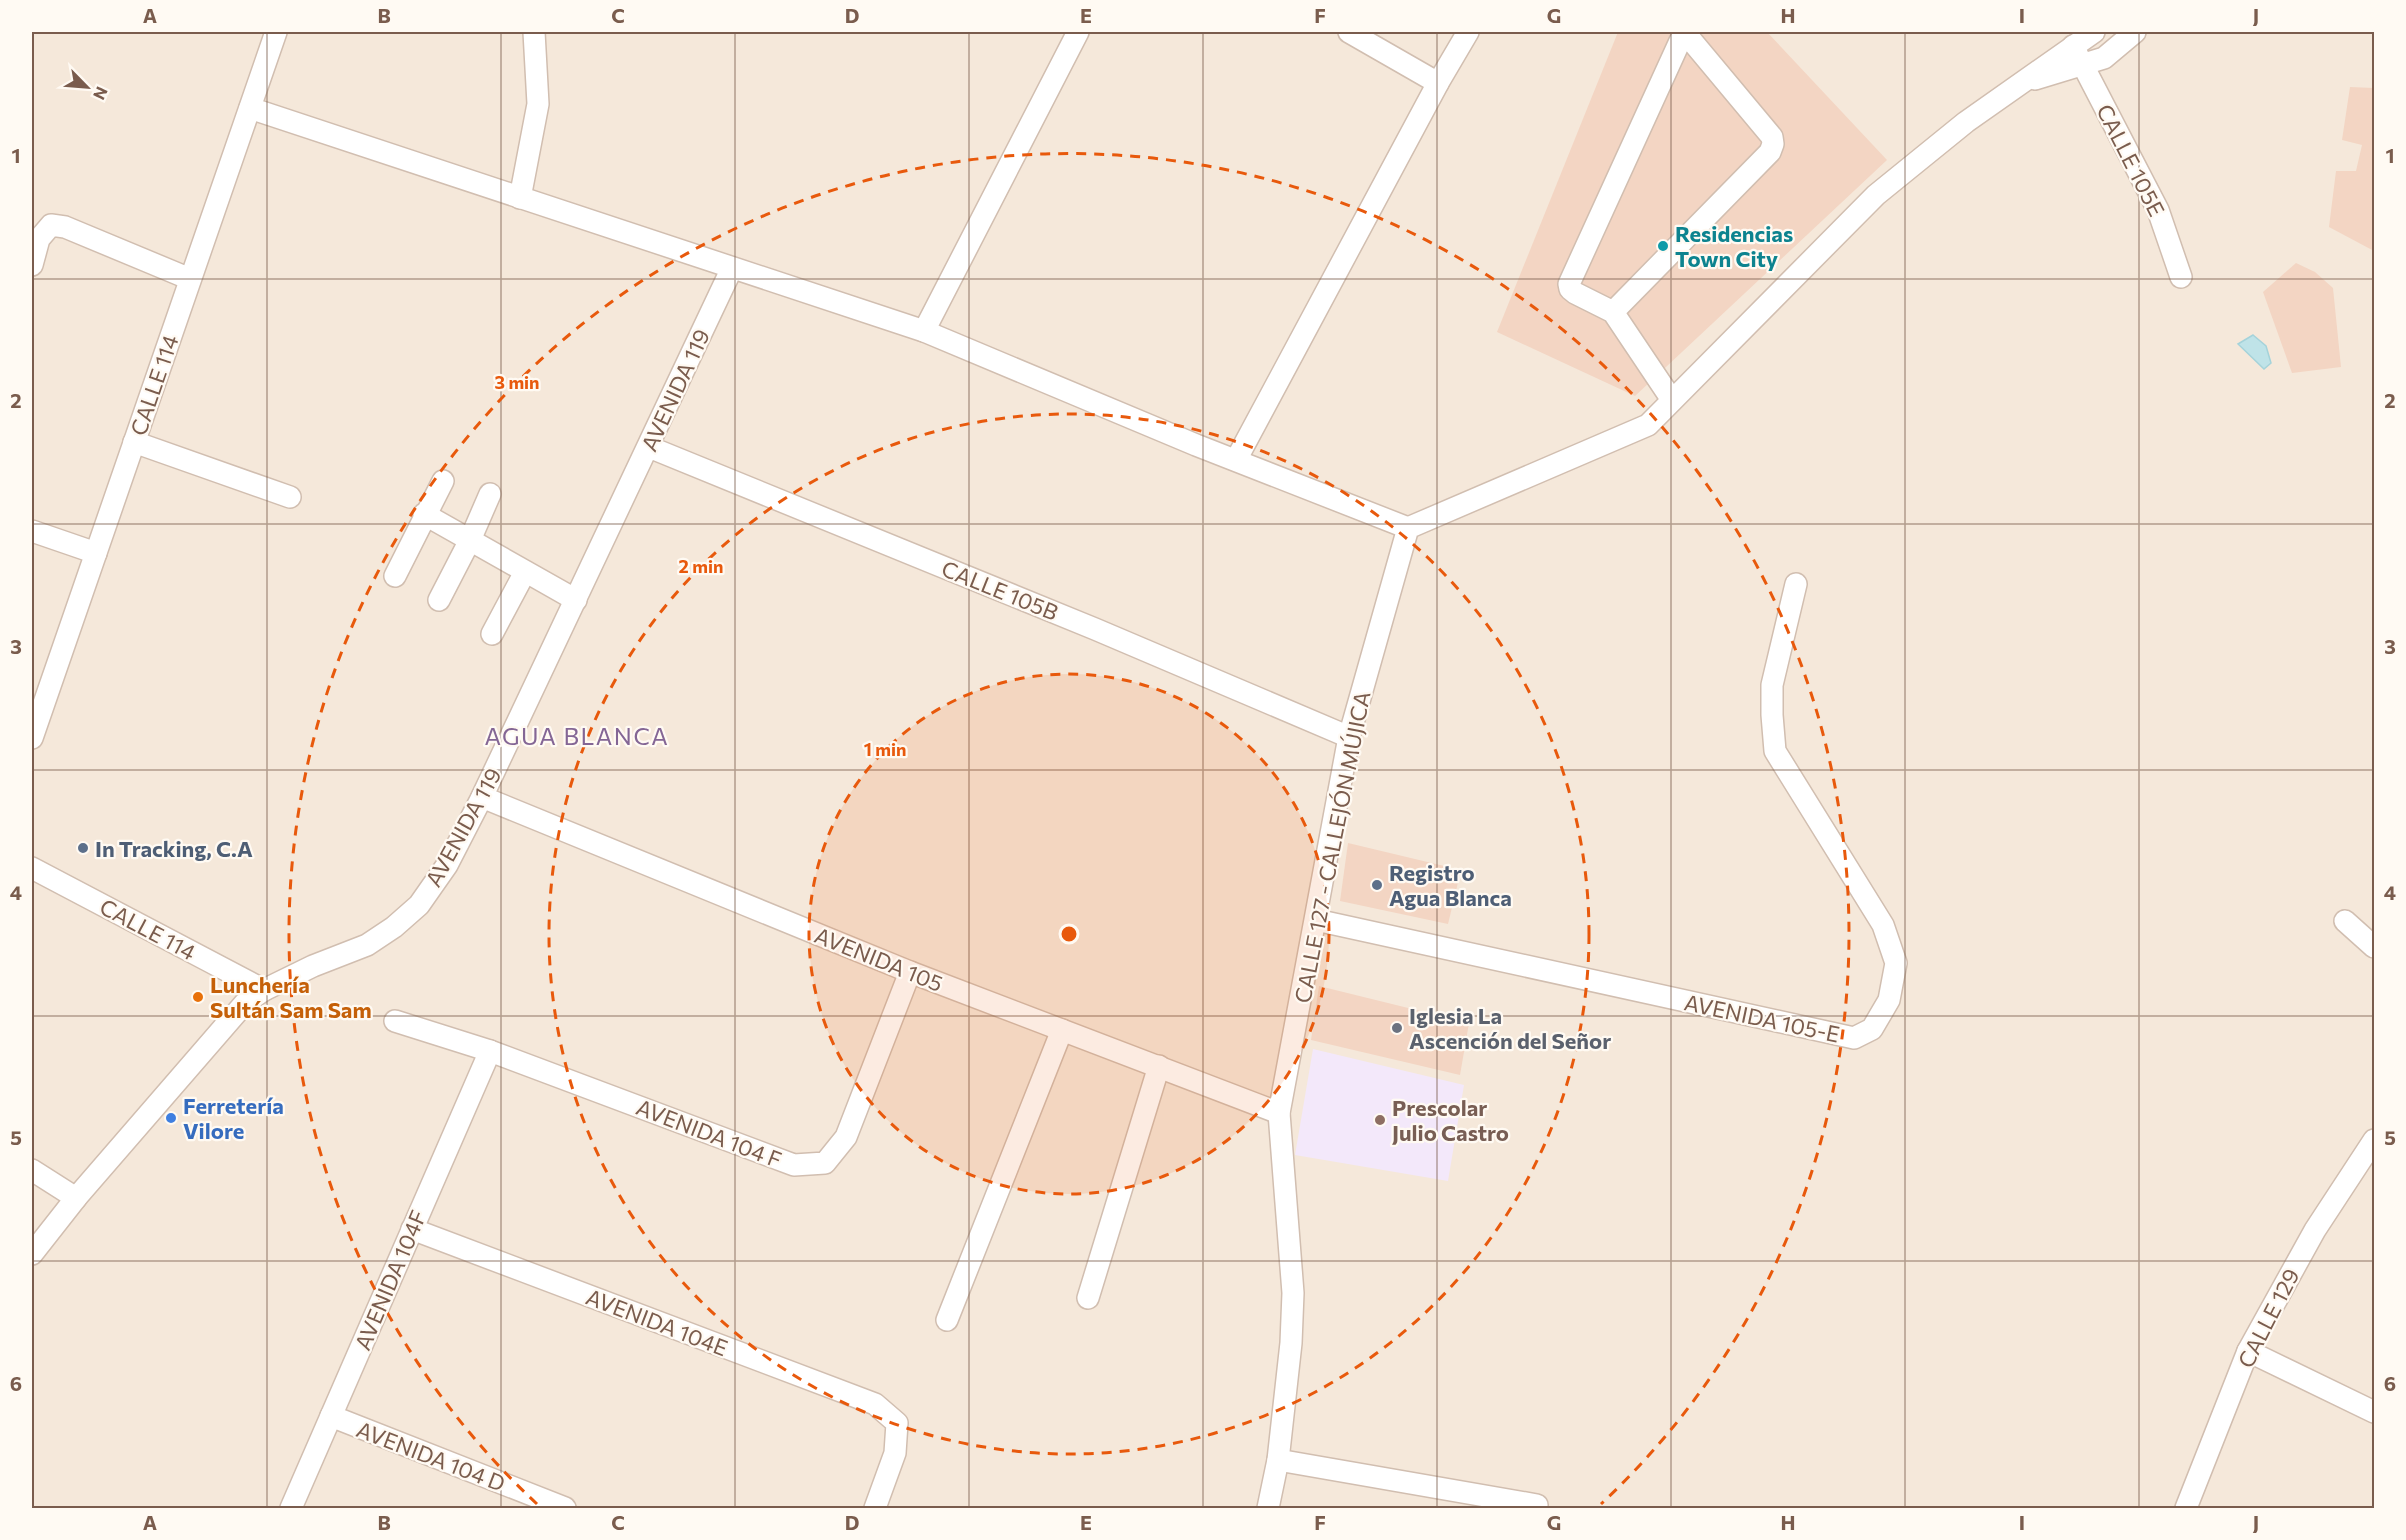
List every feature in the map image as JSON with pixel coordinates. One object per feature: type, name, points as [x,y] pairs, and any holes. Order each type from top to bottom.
[{"type":"street","name":"CALLE 114","points":[[32,738],[276,32]]},
{"type":"street","points":[[520,198],[538,104],[534,32]]},
{"type":"street","points":[[924,331],[1078,32]]},
{"type":"street","points":[[1349,32],[1438,83]]},
{"type":"street","points":[[1236,460],[1438,83],[1468,32]]},
{"type":"street","points":[[250,108],[924,331],[1236,460],[1408,528],[1648,425],[1876,195],[1966,122],[2094,32]]},
{"type":"street","points":[[2018,85],[2104,58],[2135,32]]},
{"type":"street","points":[[1614,312],[1770,152],[1773,144],[1772,136],[1691,40],[1686,38],[1680,41],[1569,284],[1570,289],[1575,293],[1614,312],[1672,400]]},
{"type":"street","name":"CALLE 105E","points":[[2073,46],[2158,210],[2181,277]]},
{"type":"street","points":[[32,265],[39,239],[51,225],[64,227],[190,279]]},
{"type":"street","name":"AVENIDA 119","points":[[32,1254],[76,1198],[244,1004],[264,990],[313,966],[367,945],[394,927],[419,905],[447,865],[482,797],[732,268]]},
{"type":"street","points":[[134,442],[290,497]]},
{"type":"street","name":"CALLE 105B","points":[[648,447],[1095,629],[1349,737]]},
{"type":"street","points":[[395,576],[443,480]]},
{"type":"street","points":[[439,600],[470,540],[490,494]]},
{"type":"street","points":[[424,514],[576,600]]},
{"type":"street","name":"CALLE 127 - CALLEJÓN MÚJICA","points":[[1268,1509],[1278,1460],[1291,1343],[1293,1293],[1279,1113],[1349,737],[1408,528]]},
{"type":"street","points":[[32,531],[96,553]]},
{"type":"street","points":[[492,634],[525,572]]},
{"type":"street","name":"AVENIDA 105-E","points":[[1316,920],[1854,1038],[1872,1029],[1889,1000],[1896,963],[1883,925],[1775,751],[1772,685],[1796,584]]},
{"type":"street","name":"AVENIDA 105","points":[[482,797],[909,972],[1279,1113]]},
{"type":"street","name":"CALLE 114","points":[[32,868],[264,990]]},
{"type":"street","points":[[2345,921],[2374,947]]},
{"type":"street","name":"AVENIDA 104 F","points":[[395,1021],[490,1051],[794,1165],[825,1163],[846,1137],[909,972]]},
{"type":"street","points":[[946,1320],[1062,1030]]},
{"type":"street","name":"AVENIDA 104F","points":[[291,1509],[490,1051]]},
{"type":"street","points":[[1088,1298],[1159,1066]]},
{"type":"street","name":"CALLE 129","points":[[2186,1509],[2248,1351],[2315,1230],[2374,1140]]},
{"type":"street","points":[[32,1170],[76,1198]]},
{"type":"street","name":"AVENIDA 104E","points":[[412,1229],[875,1404],[897,1423],[895,1453],[875,1509]]},
{"type":"street","points":[[2248,1351],[2374,1412]]},
{"type":"street","name":"AVENIDA 104 D","points":[[331,1416],[565,1509]]},
{"type":"street","points":[[1278,1460],[1538,1505]]},
{"type":"shaded area","points":[[32,32],[2374,32],[2374,1508],[32,1508]]},
{"type":"shaded area","name":"Prescolar Julio Castro","points":[[1313,1049],[1464,1085],[1448,1181],[1295,1155]]},
{"type":"water","points":[[2253,335],[2266,346],[2271,363],[2264,369],[2238,344]]},
{"type":"building","name":"Residencias Town City","points":[[1618,32],[1767,32],[1887,160],[1635,396],[1497,332]]},
{"type":"building","points":[[2350,87],[2374,88],[2374,251],[2329,227],[2336,171],[2356,171],[2362,145],[2342,140]]},
{"type":"building","points":[[2296,263],[2315,272],[2333,288],[2341,367],[2292,373],[2263,292]]},
{"type":"building","points":[[1348,843],[1461,870],[1448,924],[1340,901]]},
{"type":"building","points":[[1319,986],[1469,1023],[1460,1075],[1311,1040]]},
{"type":"place","name":"Residencias Town City","points":[[1663,246]]},
{"type":"place","name":"In Tracking, C.A","points":[[83,848]]},
{"type":"place","name":"Registro Agua Blanca","points":[[1377,885]]},
{"type":"place","name":"Lunchería Sultán Sam Sam","points":[[198,997]]},
{"type":"place","name":"Iglesia La Ascención del Señor","points":[[1397,1028]]},
{"type":"place","name":"Ferretería Vilore","points":[[171,1118]]},
{"type":"place","name":"Prescolar Julio Castro","points":[[1380,1120]]},
{"type":"district","name":"AGUA BLANCA","points":[[577,735]]}]
